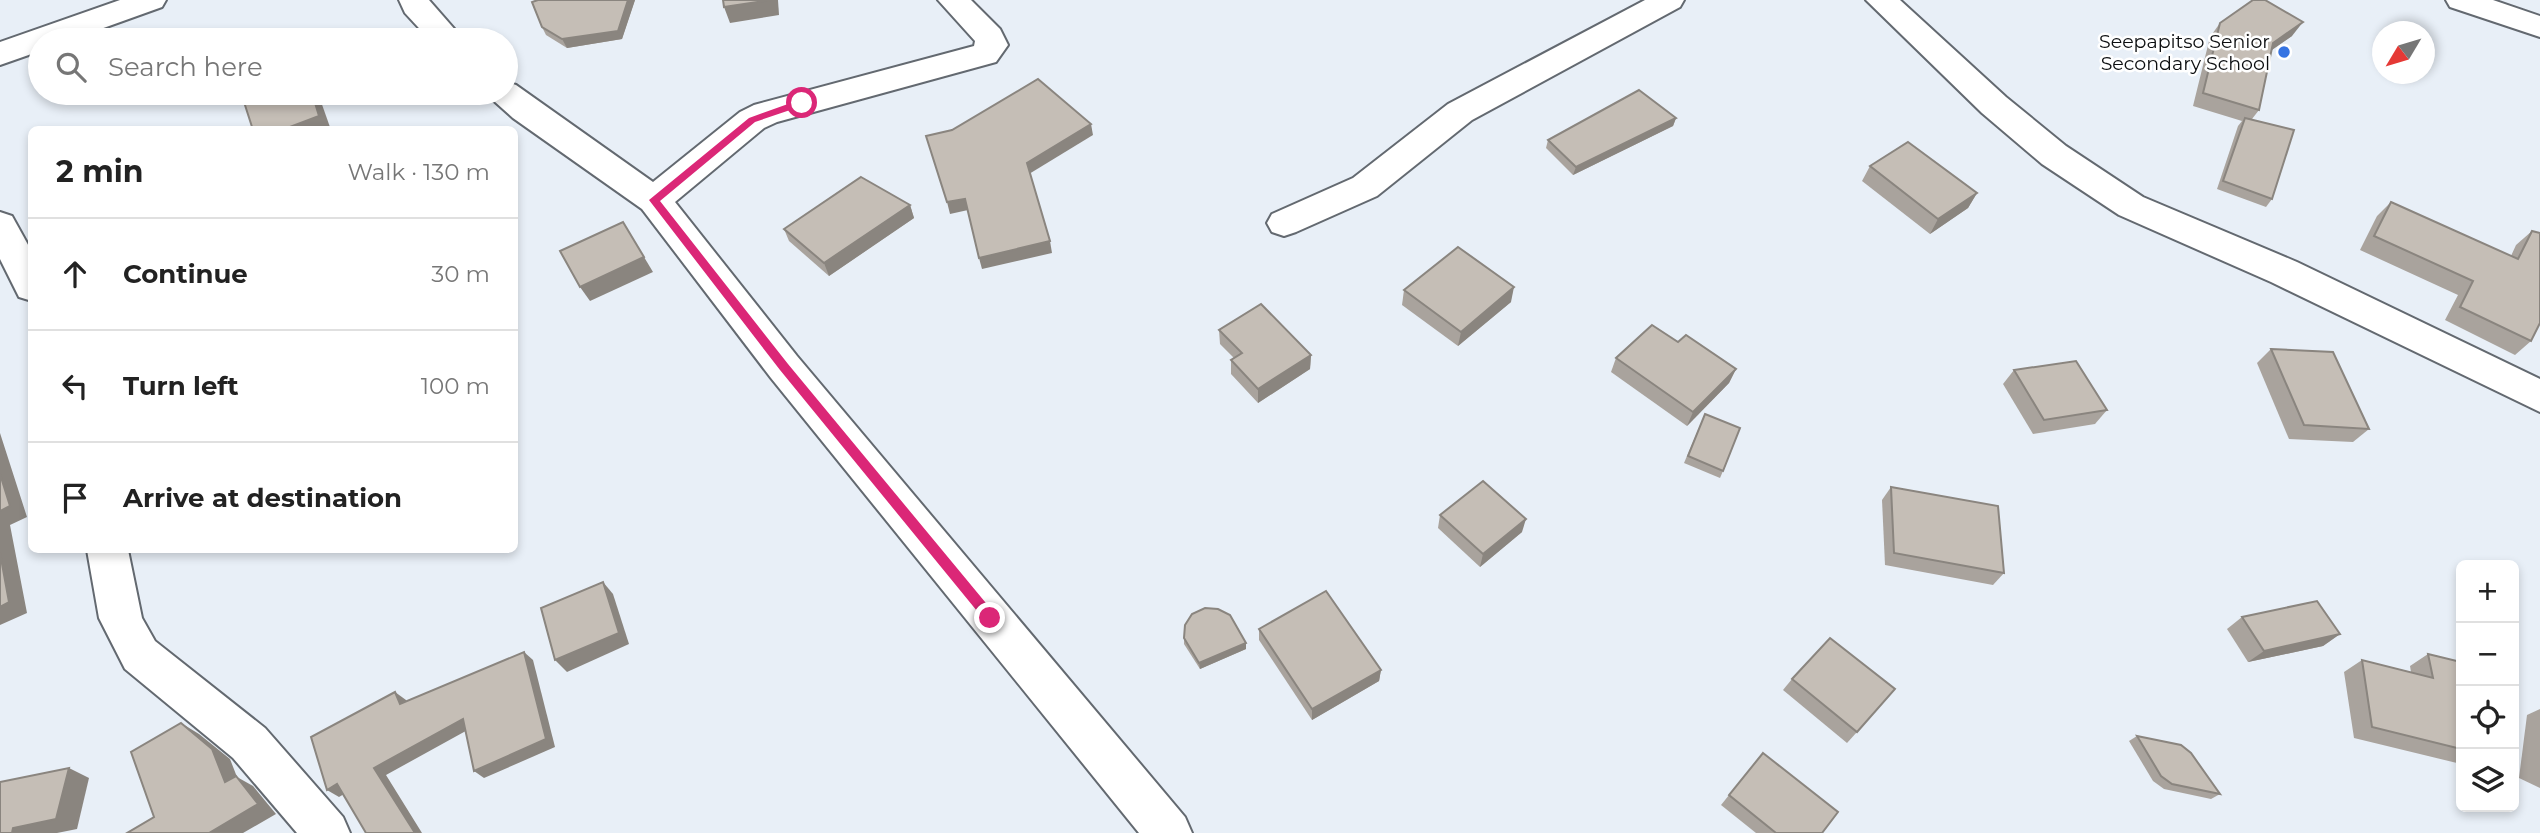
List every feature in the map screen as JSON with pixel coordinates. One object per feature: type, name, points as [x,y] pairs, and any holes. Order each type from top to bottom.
[{"type":"street","points":[[73,28],[151,0]]},
{"type":"street","points":[[414,0],[416,6],[437,28]]},
{"type":"street","points":[[654,200],[746,125],[766,113],[985,54],[992,45],[989,37],[953,0]]},
{"type":"street","points":[[1284,223],[1366,187],[1460,112],[1669,0]]},
{"type":"street","points":[[1881,0],[1994,105],[2054,155],[2131,206],[2284,272],[2540,396]]},
{"type":"street","points":[[2461,0],[2540,27]]},
{"type":"street","points":[[0,54],[28,44]]},
{"type":"street","points":[[518,104],[654,200],[784,367],[1169,833]]},
{"type":"street","points":[[0,225],[28,279]]},
{"type":"street","points":[[108,553],[117,611],[126,636],[140,655],[249,743],[327,833]]},
{"type":"building","points":[[628,0],[618,31],[562,39],[542,27],[532,2]]},
{"type":"building","points":[[723,0],[771,0],[724,7]]},
{"type":"building","points":[[2253,0],[2265,0],[2303,22],[2273,43],[2259,110],[2203,93],[2220,23]]},
{"type":"building","points":[[1038,79],[1091,124],[1027,163],[1050,241],[979,258],[965,199],[947,202],[926,136],[952,130]]},
{"type":"building","points":[[1639,90],[1676,118],[1576,167],[1548,140]]},
{"type":"building","points":[[245,105],[316,105],[319,116],[293,126],[252,126]]},
{"type":"building","points":[[2245,118],[2294,130],[2272,199],[2223,181]]},
{"type":"building","points":[[1908,142],[1977,193],[1938,219],[1870,166]]},
{"type":"building","points":[[861,177],[910,205],[824,263],[784,229]]},
{"type":"building","points":[[2391,202],[2518,259],[2532,231],[2540,233],[2540,323],[2531,341],[2460,307],[2473,281],[2374,236]]},
{"type":"building","points":[[623,222],[644,257],[580,287],[560,251]]},
{"type":"building","points":[[1458,247],[1514,287],[1461,332],[1404,290]]},
{"type":"building","points":[[1261,304],[1311,355],[1258,389],[1231,360],[1242,353],[1219,330]]},
{"type":"building","points":[[1652,325],[1678,342],[1686,335],[1736,369],[1693,412],[1616,358]]},
{"type":"building","points":[[2271,349],[2333,352],[2369,429],[2304,425]]},
{"type":"building","points":[[2076,361],[2107,410],[2044,420],[2014,370]]},
{"type":"building","points":[[1705,414],[1740,428],[1723,471],[1688,456]]},
{"type":"building","points":[[0,474],[10,506],[0,511]]},
{"type":"building","points":[[1483,481],[1526,519],[1483,554],[1440,515]]},
{"type":"building","points":[[1891,487],[1998,506],[2004,573],[1894,553]]},
{"type":"building","points":[[0,553],[9,602],[0,607]]},
{"type":"building","points":[[603,582],[619,633],[555,660],[541,608]]},
{"type":"building","points":[[1326,591],[1381,670],[1312,709],[1259,629]]},
{"type":"building","points":[[2317,601],[2340,634],[2264,651],[2242,617]]},
{"type":"building","points":[[1205,608],[1218,609],[1230,615],[1246,643],[1199,663],[1184,638],[1185,625],[1192,614]]},
{"type":"building","points":[[1830,638],[1895,689],[1857,732],[1792,679]]},
{"type":"building","points":[[524,652],[546,739],[474,771],[463,719],[374,768],[415,833],[366,833],[337,784],[327,790],[311,737],[395,692],[400,704]]},
{"type":"building","points":[[2428,654],[2456,661],[2456,748],[2372,727],[2362,660],[2433,678]]},
{"type":"building","points":[[181,723],[212,749],[225,782],[236,776],[258,804],[209,833],[127,833],[154,817],[131,752]]},
{"type":"building","points":[[2137,736],[2181,745],[2191,753],[2220,794],[2172,784],[2161,776]]},
{"type":"building","points":[[1763,753],[1838,812],[1822,833],[1776,833],[1729,795]]},
{"type":"building","points":[[69,768],[56,819],[13,828],[12,833],[0,833],[0,782]]},
{"type":"place","name":"Seepapitso Senior Secondary School","points":[[2284,52]]},
{"type":"route","points":[[802,103],[766,113],[752,120],[654,200],[784,367],[990,618]]}]
